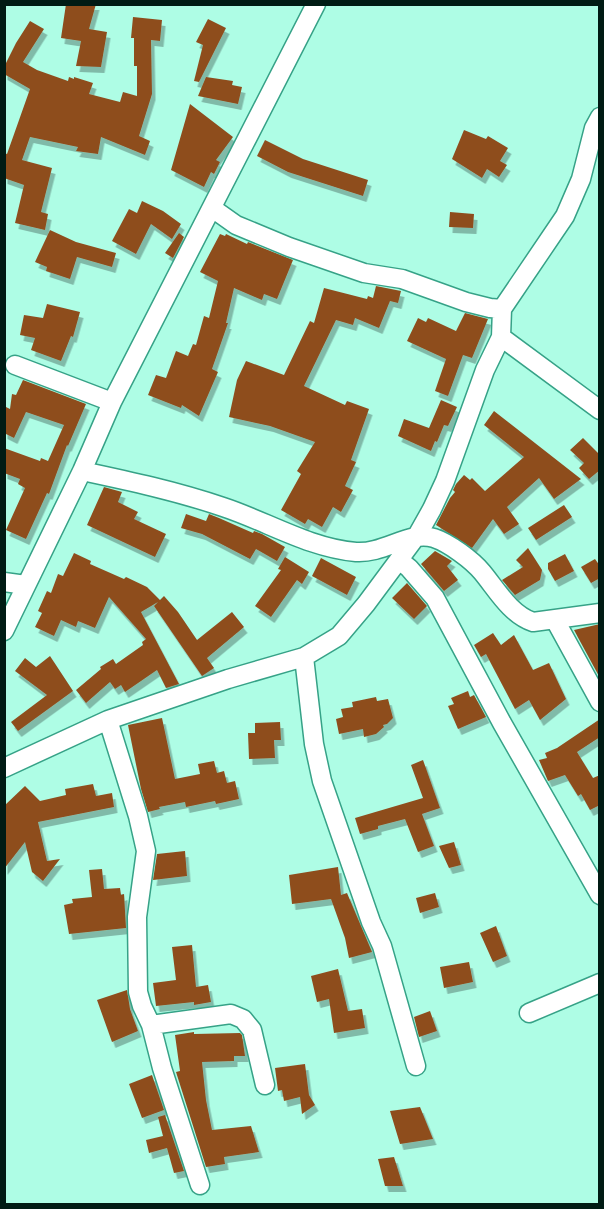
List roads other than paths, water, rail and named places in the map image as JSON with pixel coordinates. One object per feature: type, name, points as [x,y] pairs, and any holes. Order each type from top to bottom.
[{"type":"street","points":[[4,631],[82,471],[112,402],[316,4]]},
{"type":"street","points":[[4,768],[108,720],[228,679],[304,657],[339,636],[418,534],[445,481],[485,370],[501,337],[502,309],[565,216],[581,179],[594,128],[600,117]]},
{"type":"street","points":[[212,208],[236,225],[289,247],[364,273],[402,279],[466,302],[502,309]]},
{"type":"street","points":[[501,337],[600,410]]},
{"type":"street","points":[[15,365],[112,402]]},
{"type":"street","points":[[82,471],[162,488],[224,507],[326,546],[356,552],[376,550],[418,534],[436,538],[468,558],[516,613],[524,619],[533,622],[600,613]]},
{"type":"street","points":[[399,560],[410,568],[435,598],[502,723],[600,895]]},
{"type":"street","points":[[4,582],[26,585]]},
{"type":"street","points":[[555,620],[600,702]]},
{"type":"street","points":[[304,657],[322,781],[371,922],[382,946],[416,1066]]},
{"type":"street","points":[[108,720],[138,816],[146,851],[137,917],[137,978],[142,1006],[152,1025],[162,1068],[200,1185]]},
{"type":"street","points":[[528,1013],[600,983]]},
{"type":"street","points":[[152,1025],[231,1014],[243,1019],[252,1030],[265,1085]]}]
